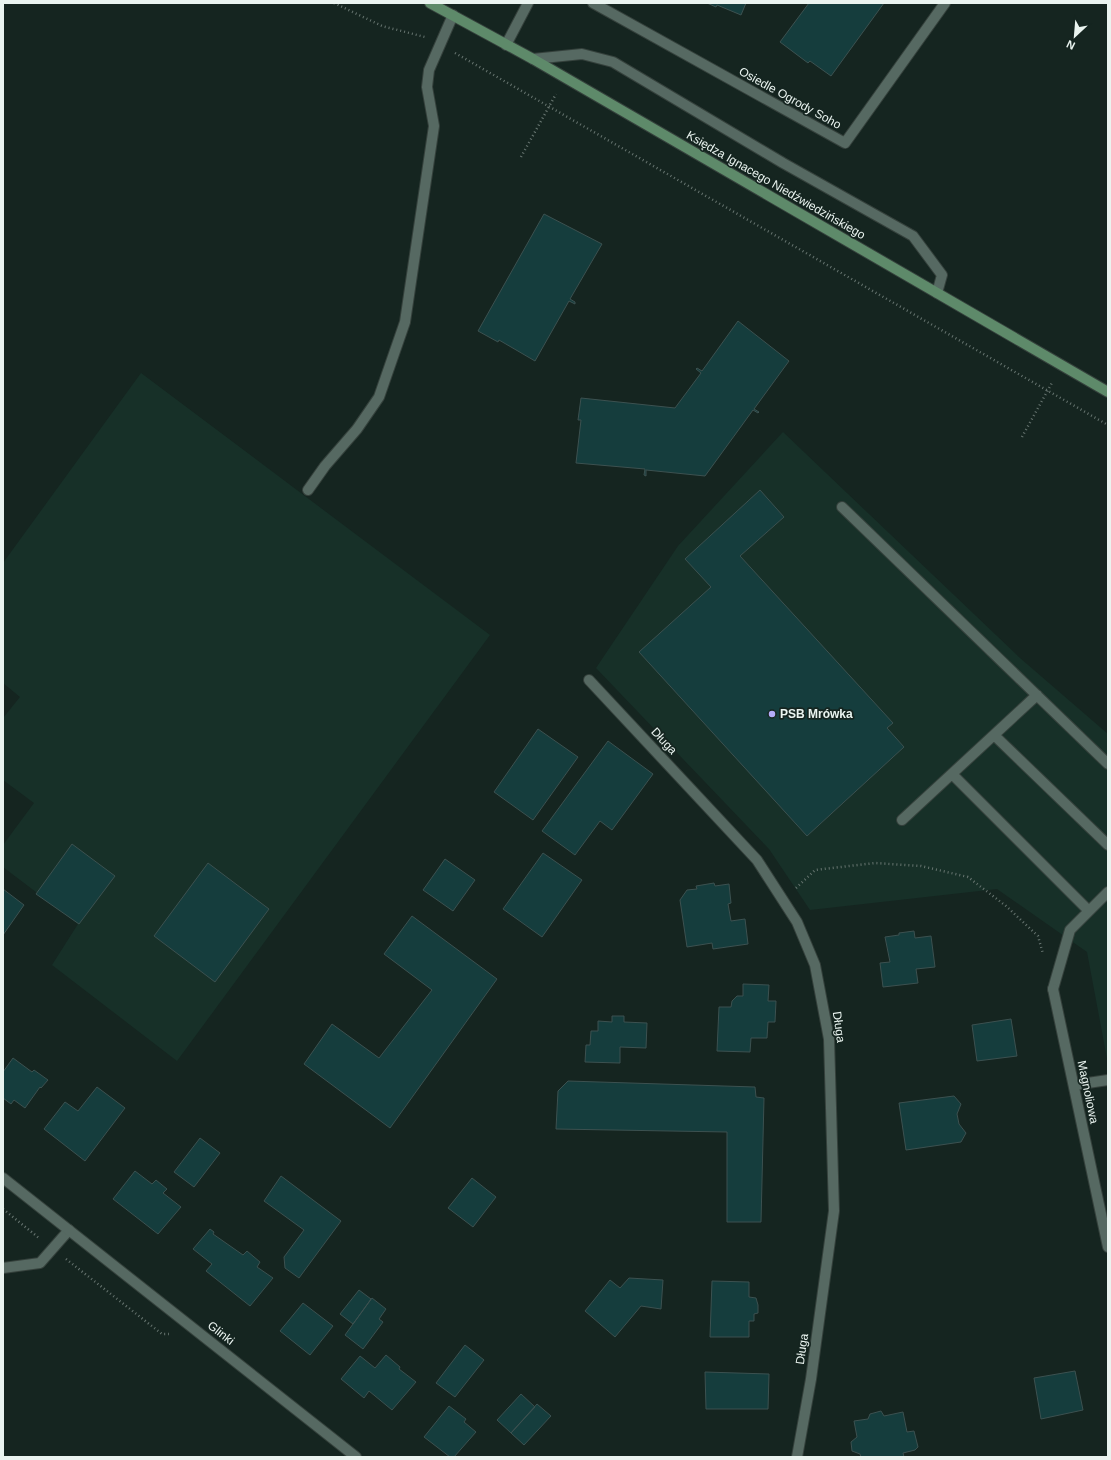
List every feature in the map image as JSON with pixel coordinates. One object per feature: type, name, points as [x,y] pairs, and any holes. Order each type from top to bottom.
[{"type":"main road","name":"Księdza Ignacego Niedźwiedzińskiego","points":[[430,3],[533,59],[1108,392]]},
{"type":"street","points":[[506,45],[528,3]]},
{"type":"street","name":"Osiedle Ogrody Soho","points":[[593,3],[845,143],[945,3]]},
{"type":"street","points":[[308,490],[325,466],[357,429],[379,397],[405,322],[434,126],[427,87],[429,70],[453,16]]},
{"type":"street","points":[[533,59],[582,54],[613,62],[783,163],[913,236],[942,274],[937,293]]},
{"type":"street","points":[[842,508],[1108,764]]},
{"type":"street","name":"Długa","points":[[589,680],[757,860],[797,922],[816,965],[829,1039],[834,1203],[811,1379],[797,1457]]},
{"type":"street","points":[[902,820],[1037,695]]},
{"type":"street","points":[[994,735],[1108,845]]},
{"type":"street","points":[[952,774],[1089,911],[1108,892]]},
{"type":"street","name":"Magnoliowa","points":[[1089,911],[1070,930],[1053,989],[1108,1247]]},
{"type":"street","points":[[1074,1085],[1108,1080]]},
{"type":"street","name":"Glinki","points":[[3,1178],[356,1457]]},
{"type":"street","points":[[3,1268],[40,1263],[68,1230]]},
{"type":"path","points":[[334,3],[382,26],[420,34],[440,44],[1108,425]]},
{"type":"path","points":[[521,157],[550,106],[564,77]]},
{"type":"path","points":[[1022,437],[1062,365]]},
{"type":"path","points":[[783,900],[815,870],[875,863],[921,866],[968,877],[1006,906],[1038,936],[1044,958]]},
{"type":"shaded area","points":[[141,373],[490,635],[177,1061],[52,965],[78,924],[3,867],[3,845],[34,803],[3,780],[3,718],[20,697],[3,683],[3,563]]},
{"type":"shaded area","points":[[783,432],[1020,658],[1108,734],[1108,1064],[1087,952],[997,889],[810,910],[769,849],[596,668],[678,546]]},
{"type":"building","points":[[707,3],[746,3],[741,15],[717,5],[716,7]]},
{"type":"building","points":[[809,3],[884,3],[831,76],[810,61],[808,63],[780,42]]},
{"type":"building","points":[[544,214],[602,244],[570,299],[575,302],[575,304],[569,301],[535,361],[499,340],[498,342],[478,331]]},
{"type":"building","points":[[738,321],[789,361],[754,409],[759,412],[758,413],[753,410],[705,476],[646,470],[646,476],[644,475],[645,469],[576,463],[581,420],[578,420],[581,398],[675,408],[701,373],[696,369],[697,368],[702,371]]},
{"type":"building","points":[[760,490],[784,517],[740,556],[893,723],[887,728],[904,747],[807,836],[639,652],[711,587],[685,559]]},
{"type":"building","points":[[538,729],[578,757],[533,820],[494,792]]},
{"type":"building","points":[[608,741],[653,774],[612,830],[600,821],[575,855],[542,831]]},
{"type":"building","points":[[72,844],[115,876],[79,924],[36,894]]},
{"type":"building","points":[[543,853],[582,880],[542,937],[503,909]]},
{"type":"building","points":[[445,859],[475,880],[453,911],[423,890]]},
{"type":"building","points":[[208,863],[269,909],[215,982],[154,936]]},
{"type":"building","points":[[714,883],[715,886],[729,884],[731,903],[728,904],[731,921],[745,919],[748,944],[713,949],[712,943],[687,947],[680,900],[687,890],[697,889],[696,886]]},
{"type":"building","points":[[3,889],[24,905],[3,935]]},
{"type":"building","points":[[412,916],[497,979],[390,1128],[304,1064],[332,1024],[379,1058],[432,990],[384,954]]},
{"type":"building","points":[[914,931],[915,938],[931,936],[935,967],[916,969],[918,983],[883,987],[880,963],[890,962],[885,937]]},
{"type":"building","points":[[743,984],[769,985],[768,1001],[776,1001],[775,1022],[768,1022],[767,1038],[751,1038],[750,1052],[717,1051],[719,1007],[731,1007],[732,1001],[737,996],[743,996]]},
{"type":"building","points":[[612,1016],[624,1016],[624,1022],[647,1023],[646,1048],[620,1047],[620,1063],[585,1062],[586,1045],[590,1045],[591,1031],[598,1031],[598,1021],[612,1022]]},
{"type":"building","points":[[1011,1019],[1017,1056],[977,1061],[972,1025]]},
{"type":"building","points":[[13,1058],[32,1072],[34,1070],[48,1080],[41,1088],[40,1087],[25,1108],[14,1100],[11,1104],[3,1098],[3,1072]]},
{"type":"building","points":[[568,1081],[755,1087],[756,1097],[764,1098],[761,1222],[727,1222],[727,1132],[556,1129],[558,1091]]},
{"type":"building","points":[[97,1087],[125,1108],[85,1161],[44,1129],[65,1102],[78,1111]]},
{"type":"building","points":[[954,1096],[961,1104],[957,1114],[959,1124],[966,1133],[961,1142],[906,1150],[899,1103]]},
{"type":"building","points":[[200,1138],[220,1153],[194,1187],[174,1172]]},
{"type":"building","points":[[135,1171],[152,1184],[156,1180],[167,1189],[163,1193],[181,1207],[158,1234],[113,1199]]},
{"type":"building","points":[[281,1176],[341,1221],[299,1278],[285,1268],[284,1257],[304,1230],[264,1201]]},
{"type":"building","points":[[472,1178],[496,1197],[473,1227],[448,1208]]},
{"type":"building","points":[[210,1229],[214,1232],[213,1234],[243,1255],[247,1251],[260,1262],[257,1267],[273,1278],[250,1306],[206,1271],[212,1264],[193,1249]]},
{"type":"building","points":[[629,1278],[663,1280],[661,1309],[641,1306],[615,1337],[585,1311],[610,1280],[620,1288]]},
{"type":"building","points":[[712,1281],[749,1282],[749,1297],[756,1298],[758,1313],[754,1314],[754,1321],[749,1321],[749,1337],[710,1337]]},
{"type":"building","points":[[359,1290],[371,1299],[353,1324],[340,1314]]},
{"type":"building","points":[[372,1298],[386,1309],[379,1319],[383,1322],[363,1349],[345,1335]]},
{"type":"building","points":[[303,1303],[333,1326],[310,1355],[280,1331]]},
{"type":"building","points":[[465,1345],[484,1360],[455,1397],[436,1383]]},
{"type":"building","points":[[386,1355],[400,1367],[399,1369],[416,1382],[392,1410],[369,1391],[364,1398],[341,1379],[360,1356],[375,1368]]},
{"type":"building","points":[[1075,1371],[1083,1410],[1041,1419],[1034,1378]]},
{"type":"building","points":[[705,1372],[769,1374],[768,1409],[706,1409]]},
{"type":"building","points":[[521,1394],[535,1407],[511,1433],[497,1420]]},
{"type":"building","points":[[537,1404],[551,1416],[524,1445],[511,1433]]},
{"type":"building","points":[[449,1406],[466,1419],[464,1422],[476,1432],[454,1457],[450,1457],[424,1437]]},
{"type":"building","points":[[881,1411],[884,1416],[903,1412],[907,1432],[914,1431],[918,1447],[915,1450],[903,1453],[904,1457],[861,1457],[860,1454],[852,1451],[851,1442],[857,1437],[854,1421],[868,1419],[870,1414]]},
{"type":"place","name":"PSB Mrówka","points":[[772,714]]}]
